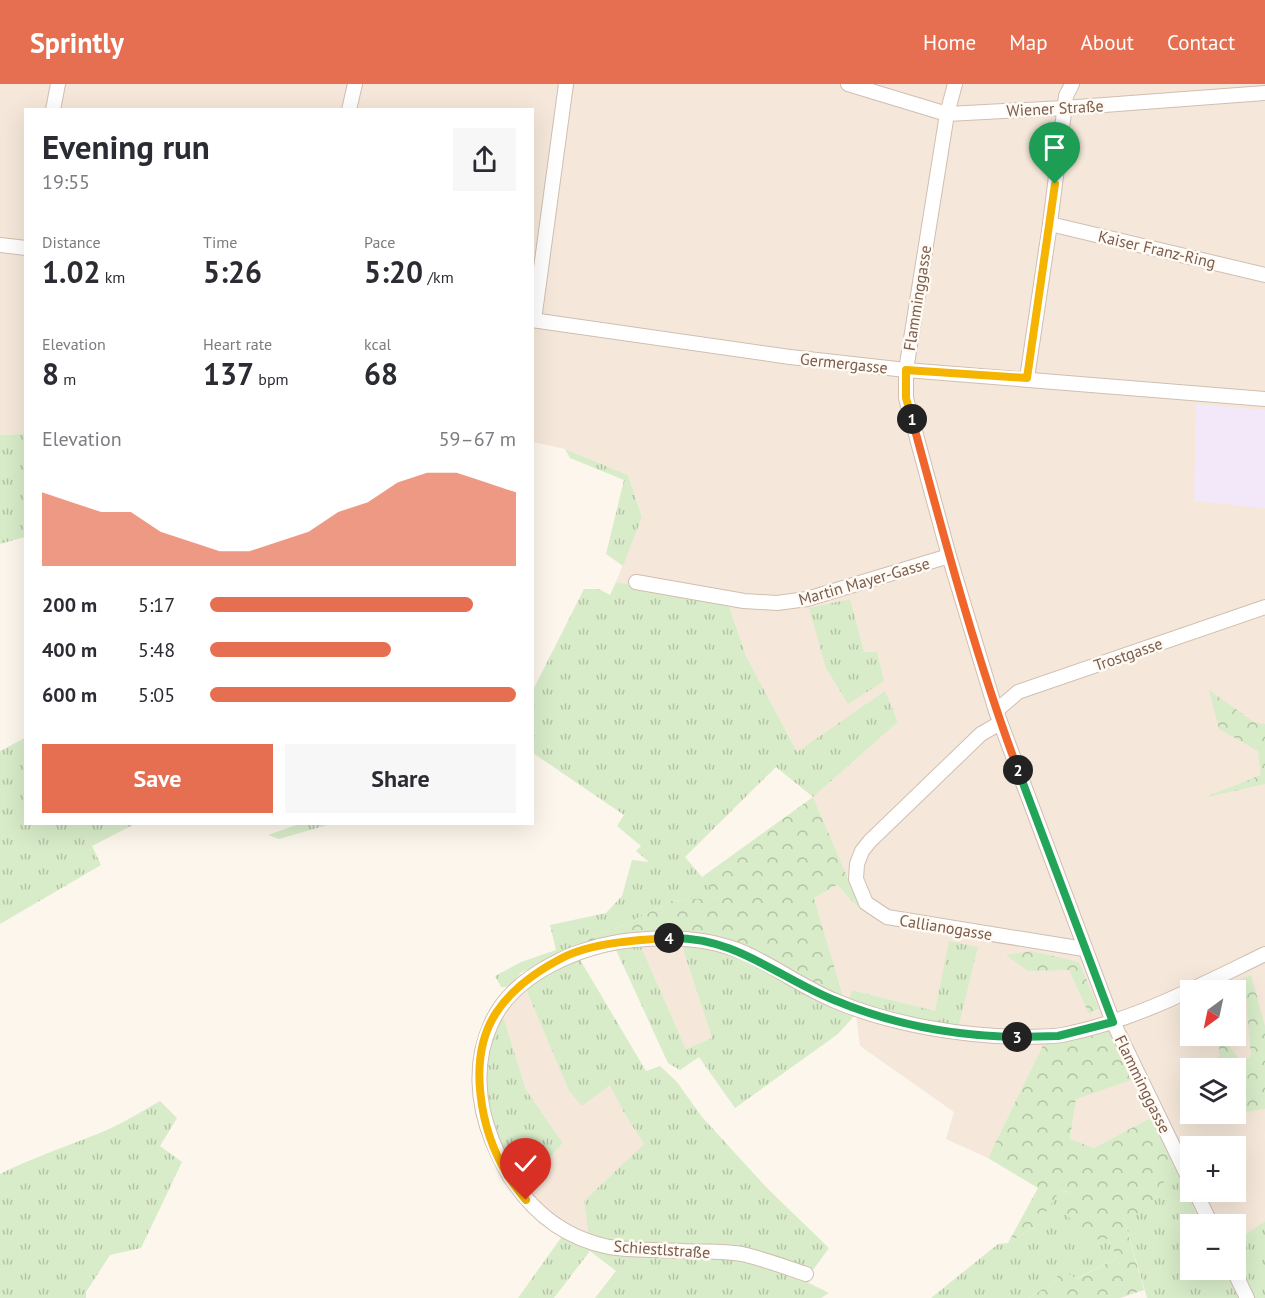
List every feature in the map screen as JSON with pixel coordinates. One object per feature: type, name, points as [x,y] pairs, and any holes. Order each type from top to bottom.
[{"type":"street","points":[[53,108],[58,84]]},
{"type":"street","points":[[350,108],[355,84]]},
{"type":"street","points":[[534,313],[566,84]]},
{"type":"street","name":"Wiener Straße","points":[[848,84],[947,114],[1265,93]]},
{"type":"street","name":"Flamminggasse","points":[[955,84],[947,114],[906,370],[906,398],[949,556],[998,717],[1113,1022],[1180,1160]]},
{"type":"street","points":[[1027,378],[1050,224],[1064,108],[1066,96],[1072,84]]},
{"type":"street","name":"Kaiser Franz-Ring","points":[[1050,224],[1265,275]]},
{"type":"street","points":[[0,245],[24,248]]},
{"type":"street","name":"Germergasse","points":[[534,320],[790,357],[906,370],[1265,399]]},
{"type":"street","name":"Martin Mayer-Gasse","points":[[636,582],[744,601],[777,603],[807,599],[949,556]]},
{"type":"street","name":"Trostgasse","points":[[862,851],[981,735],[1018,692],[1265,607]]},
{"type":"street","name":"Callianogasse","points":[[862,851],[856,864],[856,879],[866,903],[887,917],[1084,950]]},
{"type":"street","name":"Schiestlstraße","points":[[806,1274],[740,1254],[610,1247],[577,1237],[547,1221],[526,1200],[507,1175],[481,1106],[481,1055],[495,1014],[507,999],[529,979],[563,957],[600,946],[632,940],[677,938],[709,942],[744,953],[832,1000],[862,1010],[952,1032],[1014,1037],[1058,1036],[1113,1022],[1169,1000],[1265,954]]},
{"type":"street","points":[[1238,1280],[1247,1298]]},
{"type":"shaded area","points":[[0,84],[1265,84],[1265,1221],[1246,1234],[1246,1214],[1196,1214],[1191,1202],[1246,1202],[1246,1136],[1180,1136],[1180,1178],[1152,1117],[1094,1148],[1070,1140],[1076,1099],[1043,1045],[988,1158],[946,1139],[954,1112],[860,1046],[856,1014],[843,996],[814,898],[837,885],[861,909],[813,797],[898,722],[885,692],[797,752],[746,656],[728,603],[616,582],[642,517],[628,475],[565,449],[534,442],[534,108],[24,108],[24,434],[0,435]],"holes":[[[1069,970],[1099,1010],[1089,1014]],[[852,990],[935,1011],[849,998]]]},
{"type":"shaded area","points":[[1196,404],[1265,410],[1265,508],[1194,501]]},
{"type":"shaded area","points":[[665,931],[680,933],[712,1038],[686,1049],[636,935]]},
{"type":"shaded area","points":[[520,973],[569,1091],[610,1084],[623,1111],[645,1144],[584,1201],[595,1246],[563,1235],[536,1219],[515,1196],[563,1143],[526,1090],[498,1000]]},
{"type":"green space","points":[[24,434],[24,537],[0,544],[0,435]]},
{"type":"green space","points":[[565,449],[628,475],[642,517],[623,566],[606,554],[624,480],[570,458]]},
{"type":"green space","points":[[616,582],[728,603],[746,656],[797,752],[885,691],[898,722],[813,797],[776,767],[685,857],[719,897],[672,901],[624,925],[586,939],[586,943],[520,973],[510,987],[501,987],[495,976],[521,962],[556,950],[550,925],[606,913],[622,896],[632,860],[649,862],[636,851],[641,846],[617,826],[624,815],[534,754],[534,688],[584,589],[599,589],[610,595]]},
{"type":"green space","points":[[850,599],[864,652],[877,652],[884,681],[848,704],[826,668],[809,608]]},
{"type":"green space","points":[[1209,690],[1254,722],[1265,724],[1265,784],[1203,798],[1261,775],[1258,751],[1219,729]]},
{"type":"green space","points":[[24,739],[24,825],[133,825],[92,846],[101,865],[0,924],[0,751]]},
{"type":"green space","points":[[813,797],[862,911],[837,885],[814,898],[843,996],[818,987],[721,937],[665,931],[586,943],[586,939],[624,925],[672,901],[718,897],[702,877]]},
{"type":"green space","points":[[296,825],[328,825],[279,839],[268,835]]},
{"type":"green space","points":[[680,933],[721,937],[818,987],[843,996],[856,1014],[838,1034],[735,1108],[699,1057],[680,1070],[668,1063],[611,939],[636,935],[686,1049],[712,1038]]},
{"type":"green space","points":[[949,941],[978,947],[958,1028],[903,1018],[852,1003],[849,998],[852,990],[935,1011]]},
{"type":"green space","points":[[1031,951],[1079,962],[1099,1009],[1089,1014],[1069,970],[1028,971],[1006,955]]},
{"type":"green space","points":[[579,958],[646,1071],[660,1066],[677,1082],[702,1117],[768,1189],[829,1248],[805,1281],[829,1293],[821,1298],[595,1298],[616,1271],[590,1251],[554,1298],[518,1298],[563,1235],[594,1246],[589,1234],[584,1201],[644,1144],[610,1085],[582,1106],[569,1091],[526,989],[542,977]]},
{"type":"green space","points":[[1251,975],[1265,1026],[1265,1109],[1246,1112],[1246,1060],[1251,1056],[1246,980],[1240,980]]},
{"type":"green space","points":[[498,1000],[526,1090],[563,1143],[515,1196],[502,1180],[487,1148],[480,1128],[473,1079],[482,1032]]},
{"type":"green space","points":[[1106,1025],[1131,1080],[1076,1099],[1070,1139],[1094,1148],[1152,1117],[1173,1164],[1149,1211],[1123,1216],[1144,1290],[1120,1298],[1029,1298],[1057,1280],[1059,1268],[1077,1279],[1117,1258],[1108,1239],[1082,1240],[1066,1212],[1071,1193],[1060,1190],[1038,1225],[1008,1243],[1038,1188],[988,1158],[1043,1045]]},
{"type":"green space","points":[[1219,1046],[1229,1046],[1238,1058],[1219,1058]]},
{"type":"green space","points":[[160,1101],[177,1118],[160,1146],[182,1162],[141,1248],[110,1255],[86,1292],[86,1298],[0,1298],[0,1174],[107,1130]]},
{"type":"green space","points":[[1173,1164],[1180,1179],[1180,1202],[1191,1202],[1196,1214],[1180,1214],[1180,1280],[1231,1280],[1240,1296],[1251,1293],[1245,1280],[1246,1234],[1265,1221],[1265,1298],[1147,1298],[1123,1216],[1149,1210]]},
{"type":"green space","points":[[1059,1190],[1071,1193],[1108,1239],[1117,1258],[1076,1279],[1057,1280],[1029,1298],[931,1298],[998,1244],[1008,1243],[1038,1225]]},
{"type":"route","points":[[526,1200],[507,1175],[487,1127],[481,1106],[481,1055],[495,1014],[507,999],[529,979],[563,957],[600,946],[632,940],[677,938],[709,942],[744,953],[832,1000],[904,1022],[952,1032],[1014,1037],[1058,1036],[1113,1022],[996,711],[949,556],[906,398],[906,370],[1027,378],[1055,184]]}]
